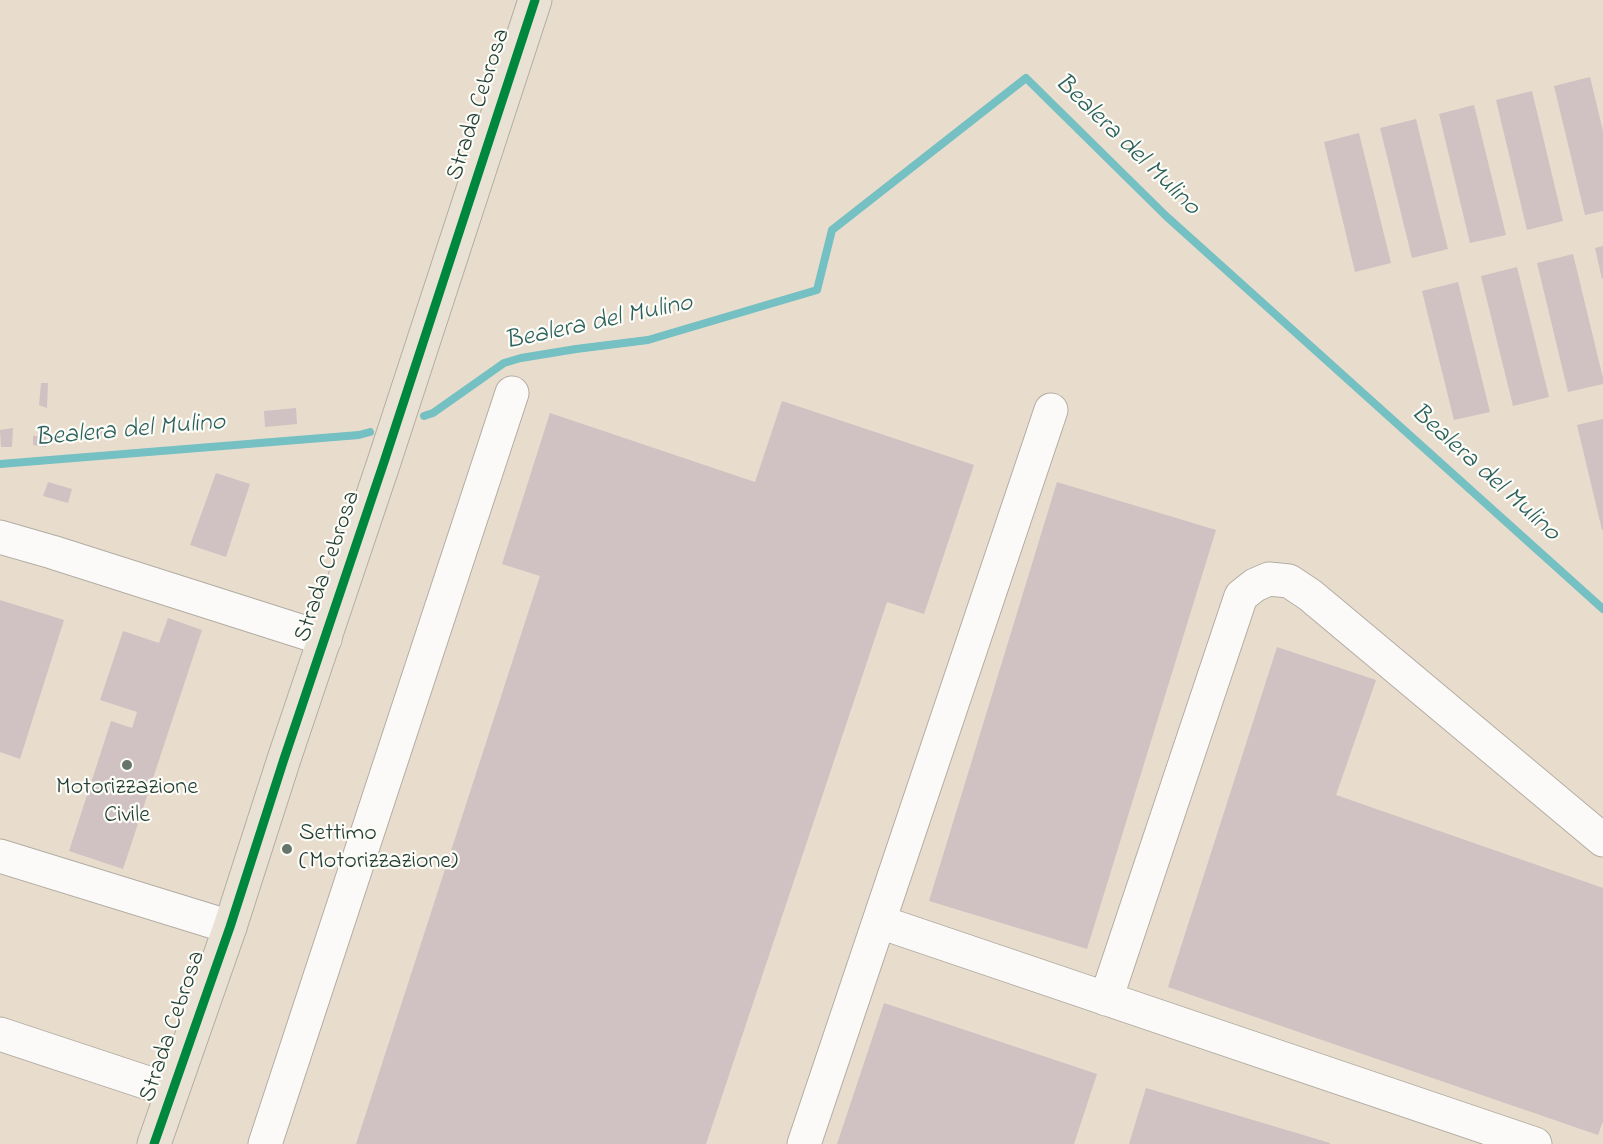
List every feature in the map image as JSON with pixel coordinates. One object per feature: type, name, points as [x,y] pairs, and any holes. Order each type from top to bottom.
[{"type":"main road","name":"Strada Cebrosa","points":[[154,1144],[230,927],[535,0]]},
{"type":"lane","points":[[265,1144],[512,393]]},
{"type":"lane","points":[[804,1144],[1051,410]]},
{"type":"lane","points":[[0,537],[325,639]]},
{"type":"lane","points":[[1106,999],[1241,596],[1255,585],[1269,579],[1289,581],[1310,595],[1603,840]]},
{"type":"lane","points":[[0,856],[230,927]]},
{"type":"lane","points":[[880,922],[1535,1144]]},
{"type":"lane","points":[[0,1034],[172,1091]]},
{"type":"building","points":[[1590,77],[1603,131],[1603,211],[1585,215],[1554,86]]},
{"type":"building","points":[[1532,91],[1563,221],[1527,230],[1496,100]]},
{"type":"building","points":[[1474,105],[1506,235],[1470,243],[1439,114]]},
{"type":"building","points":[[1416,119],[1448,249],[1412,258],[1380,128]]},
{"type":"building","points":[[1359,133],[1391,263],[1355,272],[1324,142]]},
{"type":"building","points":[[1603,246],[1603,279],[1602,279],[1595,248]]},
{"type":"building","points":[[1573,254],[1603,384],[1568,392],[1537,263]]},
{"type":"building","points":[[1517,267],[1549,397],[1513,406],[1481,276]]},
{"type":"building","points":[[1458,282],[1490,412],[1454,420],[1422,291]]},
{"type":"building","points":[[41,383],[48,383],[47,408],[39,405]]},
{"type":"building","points":[[782,401],[974,465],[924,614],[887,602],[706,1144],[356,1144],[540,576],[502,564],[550,413],[755,482]]},
{"type":"building","points":[[296,408],[297,424],[265,427],[264,411]]},
{"type":"building","points":[[1603,419],[1603,530],[1602,530],[1577,425]]},
{"type":"building","points":[[13,428],[12,447],[1,447],[0,430]]},
{"type":"building","points":[[91,428],[112,430],[111,438],[91,435]]},
{"type":"building","points":[[33,436],[46,436],[46,447],[33,445]]},
{"type":"building","points":[[216,473],[250,484],[226,557],[190,545]]},
{"type":"building","points":[[48,482],[72,489],[68,503],[43,496]]},
{"type":"building","points":[[1057,482],[1216,530],[1087,949],[929,901]]},
{"type":"building","points":[[0,600],[64,620],[20,759],[0,752]]},
{"type":"building","name":"Motorizzazione Civile","points":[[168,618],[202,630],[123,869],[69,851],[111,721],[132,728],[137,712],[100,700],[123,631],[159,643]]},
{"type":"building","points":[[1277,647],[1376,680],[1336,795],[1603,888],[1603,1121],[1598,1135],[1168,987]]},
{"type":"building","points":[[884,1003],[1097,1074],[1074,1144],[837,1144]]},
{"type":"building","points":[[1146,1088],[1330,1143],[1330,1144],[1129,1144]]},
{"type":"waterway","name":"Bealera del Mulino","points":[[424,416],[433,413],[504,363],[576,349],[648,340],[817,290],[832,230],[1026,78],[1166,216],[1603,609]]},
{"type":"waterway","name":"Bealera del Mulino","points":[[0,464],[359,435],[370,432]]},
{"type":"cycle path","points":[[154,1144],[230,927],[535,0]]},
{"type":"place","name":"Motorizzazione Civile","points":[[127,765]]},
{"type":"place","name":"Settimo (Motorizzazione)","points":[[287,849]]}]
